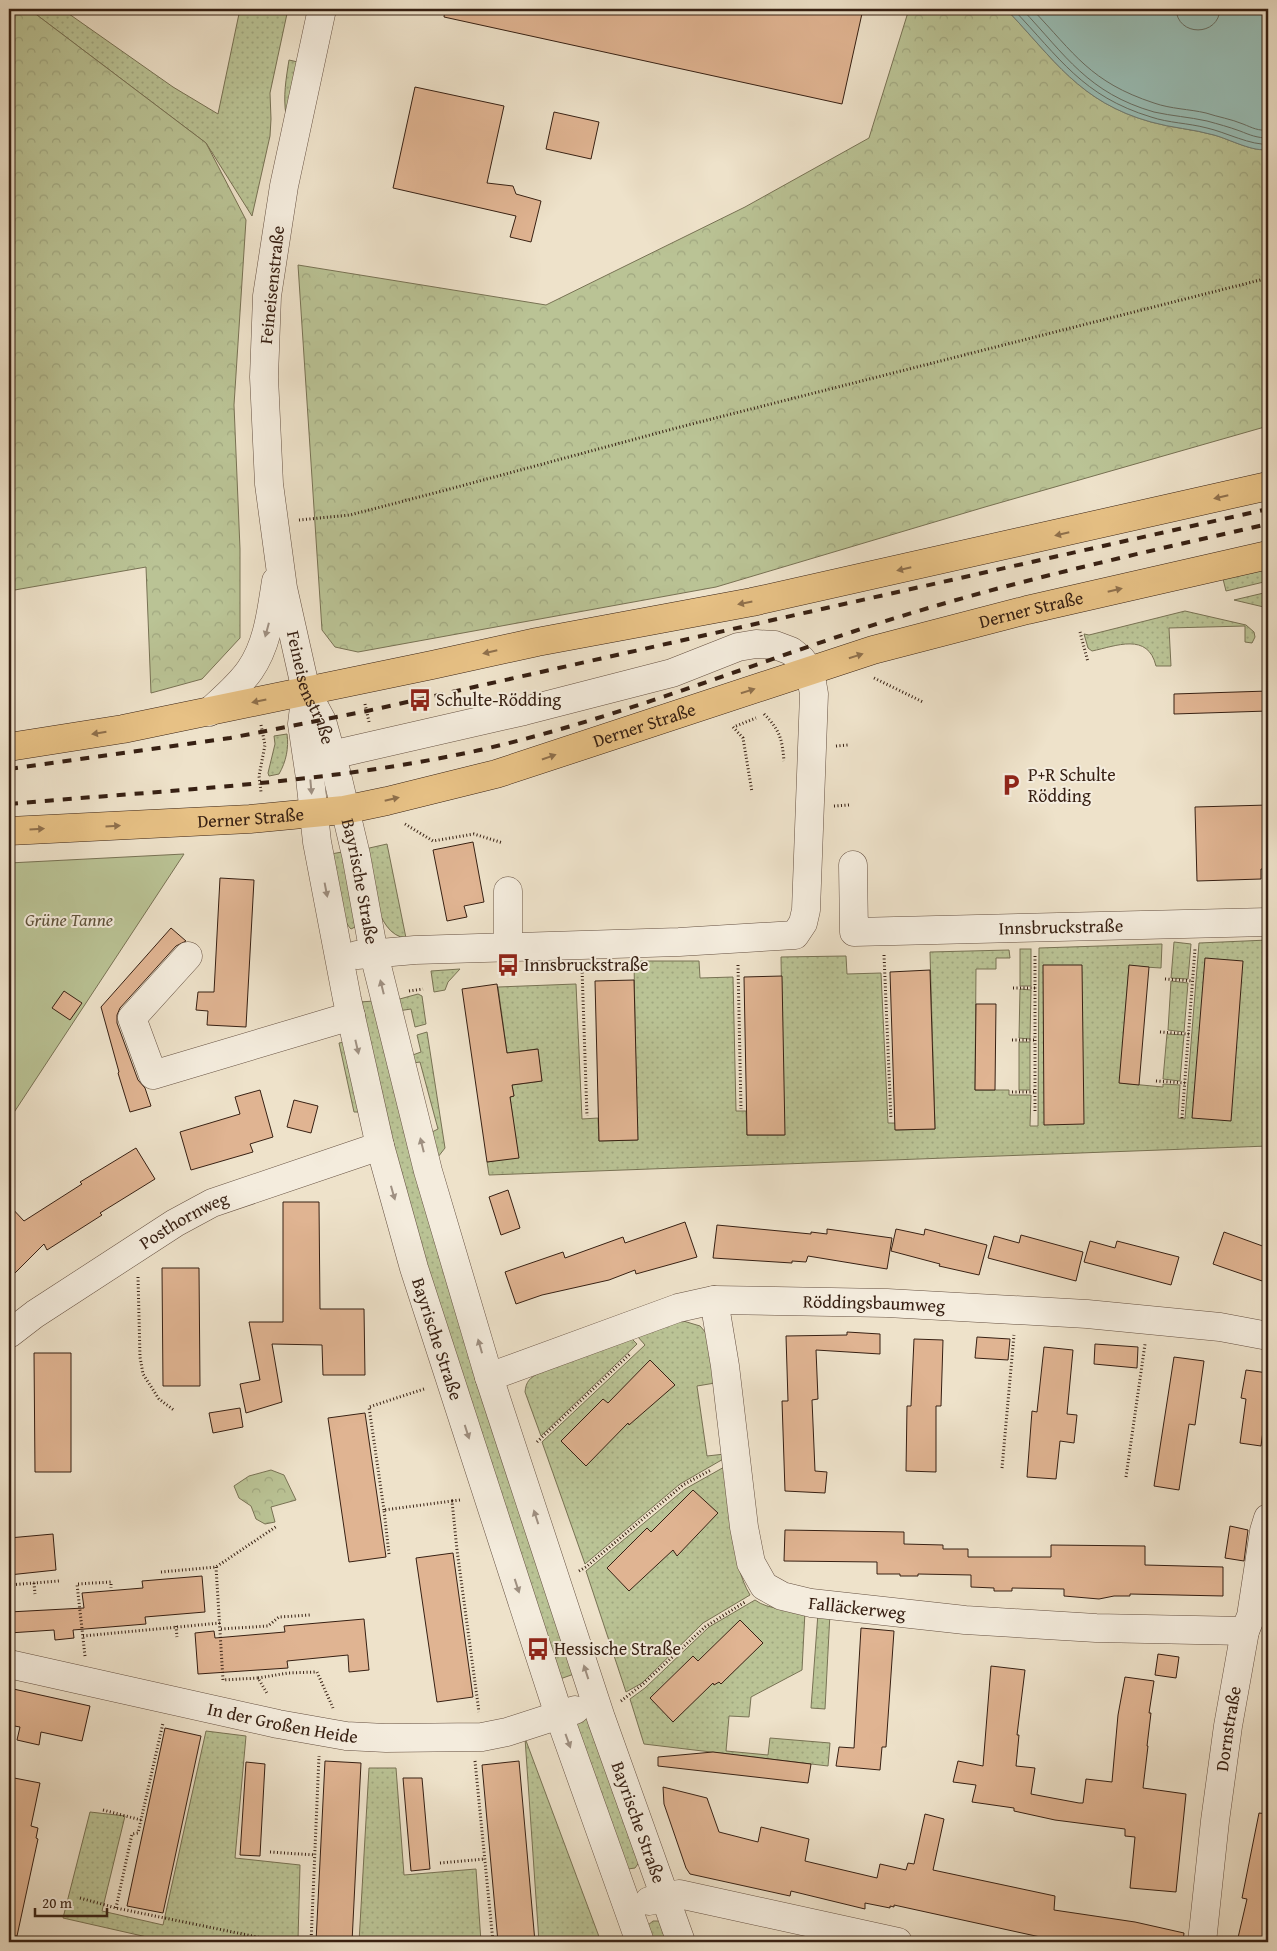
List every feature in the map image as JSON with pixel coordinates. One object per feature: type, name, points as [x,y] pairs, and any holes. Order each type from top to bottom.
[{"type":"main road","points":[[9,747],[123,729],[537,642],[808,590],[1268,486]]},
{"type":"main road","name":"Derner Straße","points":[[9,831],[201,822],[344,810],[496,774],[873,650],[970,625],[1268,555]]},
{"type":"street","name":"Feineisenstraße","points":[[306,691],[279,565],[269,484],[264,377],[267,296],[284,186],[322,9]]},
{"type":"street","name":"Feineisenstraße","points":[[209,712],[250,670],[261,650],[270,619],[279,565]]},
{"type":"street","points":[[320,758],[524,711],[672,673],[738,647],[756,644],[775,645],[792,651],[810,671],[814,706],[806,910],[803,923],[795,935],[737,939],[508,946],[374,954]]},
{"type":"street","name":"Bayrische Straße","points":[[306,691],[302,724],[320,758],[313,814],[317,842],[351,1016],[380,1146],[420,1287],[559,1715],[640,1942]]},
{"type":"street","name":"Feineisenstraße","points":[[320,758],[344,810]]},
{"type":"street","name":"Bayrische Straße","points":[[344,810],[356,855],[374,954],[428,1171],[489,1376],[596,1703],[681,1942]]},
{"type":"street","name":"Innsbruckstraße","points":[[853,865],[854,932],[1268,922]]},
{"type":"street","points":[[508,891],[508,946]]},
{"type":"street","name":"Bayrische Straße","points":[[339,957],[374,954]]},
{"type":"street","points":[[188,956],[132,1018],[153,1075],[351,1016]]},
{"type":"street","name":"Posthornweg","points":[[9,1334],[35,1314],[175,1224],[212,1203],[380,1146]]},
{"type":"street","points":[[714,1300],[725,1366],[751,1563],[764,1586]]},
{"type":"street","name":"Röddingsbaumweg","points":[[489,1376],[678,1308],[714,1300],[877,1303],[1086,1314],[1220,1327],[1268,1336]]},
{"type":"street","name":"Dornstraße","points":[[1202,1942],[1215,1821],[1228,1726],[1255,1622],[1264,1531],[1268,1518]]},
{"type":"street","name":"Falläckerweg","points":[[764,1586],[782,1596],[811,1603],[965,1620],[1096,1628],[1255,1622]]},
{"type":"street","name":"In der Großen Heide","points":[[9,1664],[278,1724],[333,1734],[386,1738],[477,1737],[507,1732],[559,1715]]},
{"type":"street","points":[[559,1715],[596,1703]]},
{"type":"street","points":[[628,1908],[666,1896],[680,1894],[898,1942]]},
{"type":"path","points":[[274,523],[350,514],[379,507],[680,427],[1268,278]]},
{"type":"path","points":[[1080,632],[1088,662]]},
{"type":"path","points":[[874,678],[923,702]]},
{"type":"path","points":[[363,697],[370,726]]},
{"type":"path","points":[[756,709],[776,726],[780,734],[784,764]]},
{"type":"path","points":[[752,792],[743,738],[735,727],[756,718]]},
{"type":"path","points":[[261,788],[259,776],[265,745],[262,727]]},
{"type":"path","points":[[828,806],[849,806]]},
{"type":"path","points":[[402,822],[433,841],[474,834],[503,843]]},
{"type":"path","points":[[1182,1118],[1196,925]]},
{"type":"path","points":[[1034,1111],[1035,929]]},
{"type":"path","points":[[883,932],[892,1119]]},
{"type":"path","points":[[737,939],[741,1109]]},
{"type":"path","points":[[581,944],[587,1116]]},
{"type":"path","points":[[1165,979],[1192,981]]},
{"type":"path","points":[[1013,988],[1035,988]]},
{"type":"path","points":[[1160,1032],[1188,1034]]},
{"type":"path","points":[[1012,1040],[1035,1040]]},
{"type":"path","points":[[1156,1081],[1185,1083]]},
{"type":"path","points":[[1012,1092],[1034,1092]]},
{"type":"path","points":[[137,1249],[140,1357],[143,1374],[159,1399],[175,1411]]},
{"type":"path","points":[[1002,1468],[1016,1311]]},
{"type":"path","points":[[1126,1477],[1148,1320]]},
{"type":"path","points":[[517,1461],[641,1344],[626,1328]]},
{"type":"path","points":[[9,1334],[13,1444]]},
{"type":"path","points":[[389,1554],[369,1406],[424,1388]]},
{"type":"path","points":[[557,1582],[586,1567],[683,1485],[736,1458]]},
{"type":"path","points":[[384,1510],[460,1500]]},
{"type":"path","points":[[452,1501],[477,1737],[485,1859],[493,1942]]},
{"type":"path","points":[[161,1572],[216,1568],[276,1526]]},
{"type":"path","points":[[216,1568],[223,1680],[317,1672],[333,1734],[315,1855],[311,1942]]},
{"type":"path","points":[[9,1585],[59,1581]]},
{"type":"path","points":[[89,1681],[77,1584],[111,1582],[111,1588]]},
{"type":"path","points":[[34,1583],[35,1594]]},
{"type":"path","points":[[628,1695],[643,1684],[705,1627],[754,1597],[764,1586]]},
{"type":"path","points":[[221,1629],[268,1626],[279,1617],[310,1615]]},
{"type":"path","points":[[82,1636],[220,1623]]},
{"type":"path","points":[[176,1626],[177,1636]]},
{"type":"path","points":[[258,1678],[273,1705],[278,1724]]},
{"type":"path","points":[[116,1908],[132,1834],[138,1833],[168,1699]]},
{"type":"path","points":[[102,1810],[141,1820]]},
{"type":"path","points":[[270,1852],[315,1855]]},
{"type":"path","points":[[440,1863],[485,1859]]},
{"type":"path","points":[[80,1898],[116,1908],[262,1938],[269,1942]]},
{"type":"green space","points":[[9,9],[29,9],[206,143],[246,220],[234,405],[240,549],[240,638],[202,679],[151,693],[146,567],[9,591]]},
{"type":"green space","points":[[29,9],[62,9],[173,87],[218,114],[240,9],[288,9],[270,93],[270,136],[252,216],[206,143]]},
{"type":"green space","points":[[909,9],[1006,9],[1070,77],[1086,91],[1105,103],[1151,122],[1206,133],[1256,149],[1268,149],[1268,426],[716,587],[358,652],[335,647],[322,630],[298,265],[546,305],[745,207],[869,138]]},
{"type":"green space","points":[[289,60],[298,62],[286,115],[285,94]]},
{"type":"green space","points":[[1268,568],[1268,581],[1226,591],[1223,579]]},
{"type":"green space","points":[[1268,592],[1268,608],[1234,600]]},
{"type":"green space","points":[[1185,611],[1246,625],[1254,632],[1255,637],[1252,643],[1245,642],[1245,626],[1169,628],[1171,666],[1156,666],[1152,655],[1139,645],[1121,645],[1092,651],[1088,648],[1084,634],[1089,635]]},
{"type":"green space","points":[[287,734],[287,750],[283,765],[279,774],[269,776],[268,773],[275,744],[274,736]]},
{"type":"green space","points":[[387,844],[406,938],[395,934],[387,926],[380,915],[372,887],[365,849]]},
{"type":"green space","points":[[342,852],[353,908],[355,927],[351,929],[340,905],[331,854]]},
{"type":"green space","name":"Grüne Tanne","points":[[184,854],[9,1120],[9,863]]},
{"type":"green space","points":[[1268,940],[1268,1146],[489,1175],[487,1162],[518,1157],[510,1097],[514,1096],[512,1085],[542,1081],[537,1049],[507,1053],[498,987],[576,984],[582,1119],[598,1118],[599,1141],[637,1140],[634,961],[699,961],[700,978],[733,977],[736,1111],[746,1111],[747,1135],[784,1135],[781,957],[846,956],[847,974],[881,973],[888,1123],[895,1123],[896,1130],[935,1129],[930,952],[1009,950],[1010,958],[996,958],[996,969],[976,969],[975,1090],[1009,1090],[1009,1095],[1031,1095],[1030,1126],[1038,1126],[1039,948],[1162,944],[1161,968],[1129,966],[1120,1083],[1163,1087],[1163,1084],[1180,1085],[1178,1118],[1185,1119],[1199,943]]},
{"type":"green space","points":[[1174,942],[1191,944],[1188,979],[1171,978]]},
{"type":"green space","points":[[1020,949],[1031,949],[1031,986],[1020,986]]},
{"type":"green space","points":[[460,969],[448,982],[445,990],[434,992],[431,971]]},
{"type":"green space","points":[[1171,981],[1188,983],[1184,1032],[1168,1030]]},
{"type":"green space","points":[[1020,989],[1031,990],[1030,1039],[1019,1038]]},
{"type":"green space","points":[[418,994],[422,996],[426,1024],[415,1027],[411,1009],[398,1011],[396,1000]]},
{"type":"green space","points":[[374,1001],[577,1673],[557,1680],[424,1275],[360,1002]]},
{"type":"green space","points":[[427,1032],[445,1148],[438,1157],[432,1132],[438,1129],[420,1062],[413,1063],[410,1056],[421,1052],[417,1035]]},
{"type":"green space","points":[[1167,1034],[1184,1035],[1180,1081],[1163,1079]]},
{"type":"green space","points":[[345,1042],[359,1112],[354,1112],[339,1043]]},
{"type":"green space","points":[[1019,1042],[1030,1042],[1030,1090],[1019,1090]]},
{"type":"green space","points":[[680,1320],[700,1326],[707,1334],[715,1383],[697,1386],[707,1456],[725,1454],[725,1458],[680,1484],[585,1564],[542,1442],[645,1345],[638,1337]]},
{"type":"green space","points":[[632,1339],[637,1344],[541,1436],[525,1392],[529,1380],[539,1373]]},
{"type":"green space","points":[[726,1466],[735,1551],[750,1595],[703,1623],[642,1683],[626,1692],[586,1571],[685,1489]]},
{"type":"green space","points":[[271,1470],[284,1475],[296,1500],[271,1507],[275,1522],[265,1524],[256,1519],[251,1506],[239,1498],[234,1486],[249,1476]]},
{"type":"green space","points":[[755,1600],[766,1606],[805,1611],[802,1670],[751,1697],[749,1717],[729,1716],[726,1751],[768,1755],[770,1738],[830,1743],[828,1766],[644,1744],[630,1699],[645,1688],[709,1627]]},
{"type":"green space","points":[[818,1613],[830,1613],[825,1709],[811,1708]]},
{"type":"green space","points":[[588,1716],[640,1861],[635,1868],[628,1869],[574,1731],[576,1719]]},
{"type":"green space","points":[[206,1731],[246,1736],[235,1858],[300,1865],[298,1940],[311,1942],[169,1942],[63,1918],[90,1812],[125,1816],[102,1911],[163,1925]]},
{"type":"green space","points":[[525,1738],[601,1942],[539,1942]]},
{"type":"green space","points":[[369,1768],[396,1768],[404,1875],[476,1869],[481,1942],[359,1942]]},
{"type":"green space","points":[[653,1921],[659,1921],[671,1942],[648,1942],[648,1925]]},
{"type":"water","points":[[1006,9],[1190,9],[1199,12],[1206,9],[1268,9],[1268,149],[1256,149],[1206,133],[1151,122],[1105,103],[1086,91],[1070,77]]},
{"type":"building","points":[[445,9],[863,9],[842,104],[444,17]]},
{"type":"building","points":[[415,87],[504,106],[487,183],[513,186],[516,194],[541,201],[531,242],[510,237],[516,216],[393,188]]},
{"type":"building","points":[[554,112],[599,122],[591,159],[546,149]]},
{"type":"building","points":[[1268,691],[1268,711],[1174,714],[1174,694]]},
{"type":"building","points":[[1268,805],[1268,869],[1261,869],[1261,879],[1197,881],[1195,807]]},
{"type":"building","points":[[473,842],[484,902],[464,906],[467,917],[447,921],[433,850]]},
{"type":"building","points":[[220,878],[254,880],[246,1027],[207,1025],[208,1011],[196,1010],[198,992],[214,992]]},
{"type":"building","points":[[171,928],[186,941],[176,946],[120,1008],[117,1015],[117,1023],[138,1080],[145,1088],[151,1106],[130,1112],[101,1007]]},
{"type":"building","points":[[1205,958],[1243,961],[1231,1121],[1192,1118]]},
{"type":"building","points":[[1043,965],[1082,965],[1084,1124],[1044,1125]]},
{"type":"building","points":[[1129,965],[1149,967],[1139,1085],[1119,1083]]},
{"type":"building","points":[[930,970],[935,1129],[895,1130],[890,972]]},
{"type":"building","points":[[782,976],[785,1135],[747,1135],[744,977]]},
{"type":"building","points":[[634,980],[638,1140],[599,1141],[595,981]]},
{"type":"building","points":[[497,984],[507,1053],[538,1049],[542,1081],[512,1085],[514,1096],[510,1097],[519,1158],[487,1162],[462,989]]},
{"type":"building","points":[[64,991],[82,1003],[70,1020],[52,1008]]},
{"type":"building","points":[[976,1004],[996,1004],[995,1090],[975,1090]]},
{"type":"building","points":[[260,1090],[273,1137],[250,1144],[253,1152],[191,1170],[180,1132],[240,1114],[235,1097]]},
{"type":"building","points":[[294,1100],[318,1106],[311,1133],[287,1127]]},
{"type":"building","points":[[136,1148],[155,1179],[100,1213],[102,1215],[47,1250],[44,1244],[9,1279],[9,1205],[24,1221],[82,1184],[80,1182]]},
{"type":"building","points":[[508,1190],[520,1228],[501,1235],[489,1197]]},
{"type":"building","points":[[283,1202],[319,1202],[320,1309],[364,1309],[365,1375],[323,1375],[322,1345],[272,1344],[282,1402],[246,1413],[240,1384],[260,1380],[249,1322],[283,1322]]},
{"type":"building","points":[[685,1222],[697,1257],[636,1274],[635,1270],[609,1280],[542,1295],[516,1304],[505,1272],[563,1252],[565,1258],[623,1237],[625,1243]]},
{"type":"building","points":[[717,1225],[811,1234],[811,1232],[827,1234],[827,1229],[892,1238],[887,1269],[808,1256],[806,1262],[792,1261],[792,1263],[713,1258]]},
{"type":"building","points":[[896,1229],[924,1235],[925,1229],[987,1245],[979,1275],[939,1266],[940,1264],[891,1251]]},
{"type":"building","points":[[1224,1232],[1268,1248],[1268,1283],[1213,1264]]},
{"type":"building","points":[[1021,1235],[1083,1252],[1076,1281],[988,1258],[994,1236],[1019,1243]]},
{"type":"building","points":[[1090,1241],[1115,1248],[1117,1241],[1179,1257],[1171,1285],[1084,1262]]},
{"type":"building","points":[[162,1268],[199,1268],[200,1386],[163,1386]]},
{"type":"building","points":[[847,1332],[880,1334],[880,1354],[816,1350],[818,1399],[812,1400],[815,1471],[827,1472],[825,1493],[785,1491],[782,1401],[788,1401],[786,1336],[847,1335]]},
{"type":"building","points":[[977,1337],[1010,1339],[1008,1360],[975,1358]]},
{"type":"building","points":[[914,1339],[943,1340],[941,1406],[936,1406],[936,1472],[906,1471],[907,1406],[911,1406]]},
{"type":"building","points":[[1095,1344],[1138,1347],[1137,1368],[1094,1364]]},
{"type":"building","points":[[1044,1347],[1073,1350],[1067,1414],[1077,1415],[1074,1443],[1060,1441],[1056,1479],[1027,1477],[1032,1411],[1037,1412]]},
{"type":"building","points":[[34,1353],[71,1353],[71,1472],[35,1472]]},
{"type":"building","points":[[1174,1357],[1204,1361],[1195,1425],[1189,1424],[1179,1490],[1154,1486]]},
{"type":"building","points":[[650,1360],[675,1385],[629,1425],[628,1423],[586,1466],[561,1441],[603,1399],[608,1403]]},
{"type":"building","points":[[1246,1370],[1268,1373],[1268,1393],[1261,1446],[1240,1443],[1246,1399],[1241,1398]]},
{"type":"building","points":[[240,1408],[243,1427],[213,1433],[209,1413]]},
{"type":"building","points":[[365,1413],[386,1557],[349,1562],[328,1418]]},
{"type":"building","points":[[693,1490],[718,1513],[677,1556],[673,1550],[629,1591],[607,1568],[647,1528],[651,1532]]},
{"type":"building","points":[[1230,1526],[1248,1530],[1244,1561],[1225,1558]]},
{"type":"building","points":[[785,1530],[904,1532],[904,1544],[943,1545],[943,1549],[968,1549],[968,1557],[1051,1557],[1051,1545],[1145,1546],[1145,1565],[1223,1567],[1223,1596],[1130,1594],[1130,1596],[1114,1596],[1099,1599],[1064,1596],[1064,1589],[1012,1588],[1012,1591],[994,1591],[994,1588],[971,1587],[971,1575],[918,1574],[918,1576],[900,1576],[900,1574],[877,1574],[877,1562],[784,1561]]},
{"type":"building","points":[[53,1534],[56,1570],[9,1575],[9,1538]]},
{"type":"building","points":[[453,1553],[473,1697],[437,1702],[416,1558]]},
{"type":"building","points":[[202,1576],[205,1612],[145,1617],[146,1624],[73,1630],[74,1638],[55,1640],[54,1630],[9,1633],[9,1612],[84,1608],[82,1593],[143,1588],[142,1581]]},
{"type":"building","points":[[364,1619],[369,1670],[349,1672],[348,1655],[287,1661],[288,1668],[198,1674],[195,1633],[214,1631],[215,1638],[285,1632],[284,1626]]},
{"type":"building","points":[[740,1620],[763,1643],[721,1684],[719,1682],[714,1685],[713,1683],[673,1722],[650,1698],[693,1656],[698,1661]]},
{"type":"building","points":[[861,1628],[894,1631],[886,1747],[882,1747],[880,1770],[836,1766],[839,1747],[854,1748]]},
{"type":"building","points":[[1158,1654],[1179,1657],[1176,1678],[1155,1675]]},
{"type":"building","points":[[991,1666],[1025,1670],[1017,1735],[1019,1735],[1016,1766],[1035,1768],[1031,1794],[1079,1803],[1083,1803],[1086,1779],[1112,1782],[1118,1715],[1125,1677],[1154,1681],[1149,1713],[1151,1713],[1143,1788],[1186,1794],[1176,1892],[1130,1888],[1135,1837],[1125,1836],[1125,1829],[1055,1820],[1014,1811],[1014,1808],[972,1802],[976,1785],[953,1782],[958,1761],[983,1766]]},
{"type":"building","points":[[9,1688],[90,1706],[82,1741],[41,1732],[39,1745],[17,1740],[20,1727],[9,1725]]},
{"type":"building","points":[[165,1728],[201,1736],[163,1913],[127,1906]]},
{"type":"building","points":[[713,1752],[811,1764],[808,1783],[658,1766],[658,1757]]},
{"type":"building","points":[[325,1761],[361,1763],[352,1942],[316,1942]]},
{"type":"building","points":[[519,1761],[535,1942],[498,1942],[482,1765]]},
{"type":"building","points":[[246,1762],[265,1764],[260,1856],[240,1855]]},
{"type":"building","points":[[9,1777],[40,1783],[31,1826],[38,1828],[36,1838],[38,1839],[17,1936],[9,1935]]},
{"type":"building","points":[[403,1778],[422,1778],[430,1869],[411,1871]]},
{"type":"building","points":[[663,1787],[707,1798],[719,1832],[758,1842],[761,1827],[809,1839],[805,1861],[877,1878],[880,1864],[906,1870],[908,1863],[914,1864],[925,1814],[944,1819],[933,1870],[1055,1896],[1054,1910],[1135,1922],[1184,1933],[1183,1942],[1063,1942],[894,1905],[894,1907],[890,1906],[890,1908],[865,1903],[865,1909],[791,1891],[790,1896],[690,1874],[686,1868],[664,1804]]},
{"type":"building","points":[[1259,1813],[1268,1814],[1268,1942],[1237,1942],[1247,1899],[1242,1898]]},
{"type":"railway","points":[[9,769],[230,738],[367,711],[1268,509]]},
{"type":"railway","points":[[9,804],[186,790],[305,778],[422,762],[480,750],[535,736],[645,703],[861,629],[959,599],[1091,565],[1268,524]]},
{"type":"place","name":"Schulte-Rödding","points":[[420,700]]},
{"type":"place","name":"P+R Schulte Rödding","points":[[1011,785]]},
{"type":"place","name":"Innsbruckstraße","points":[[508,965]]},
{"type":"place","name":"Hessische Straße","points":[[538,1649]]}]
